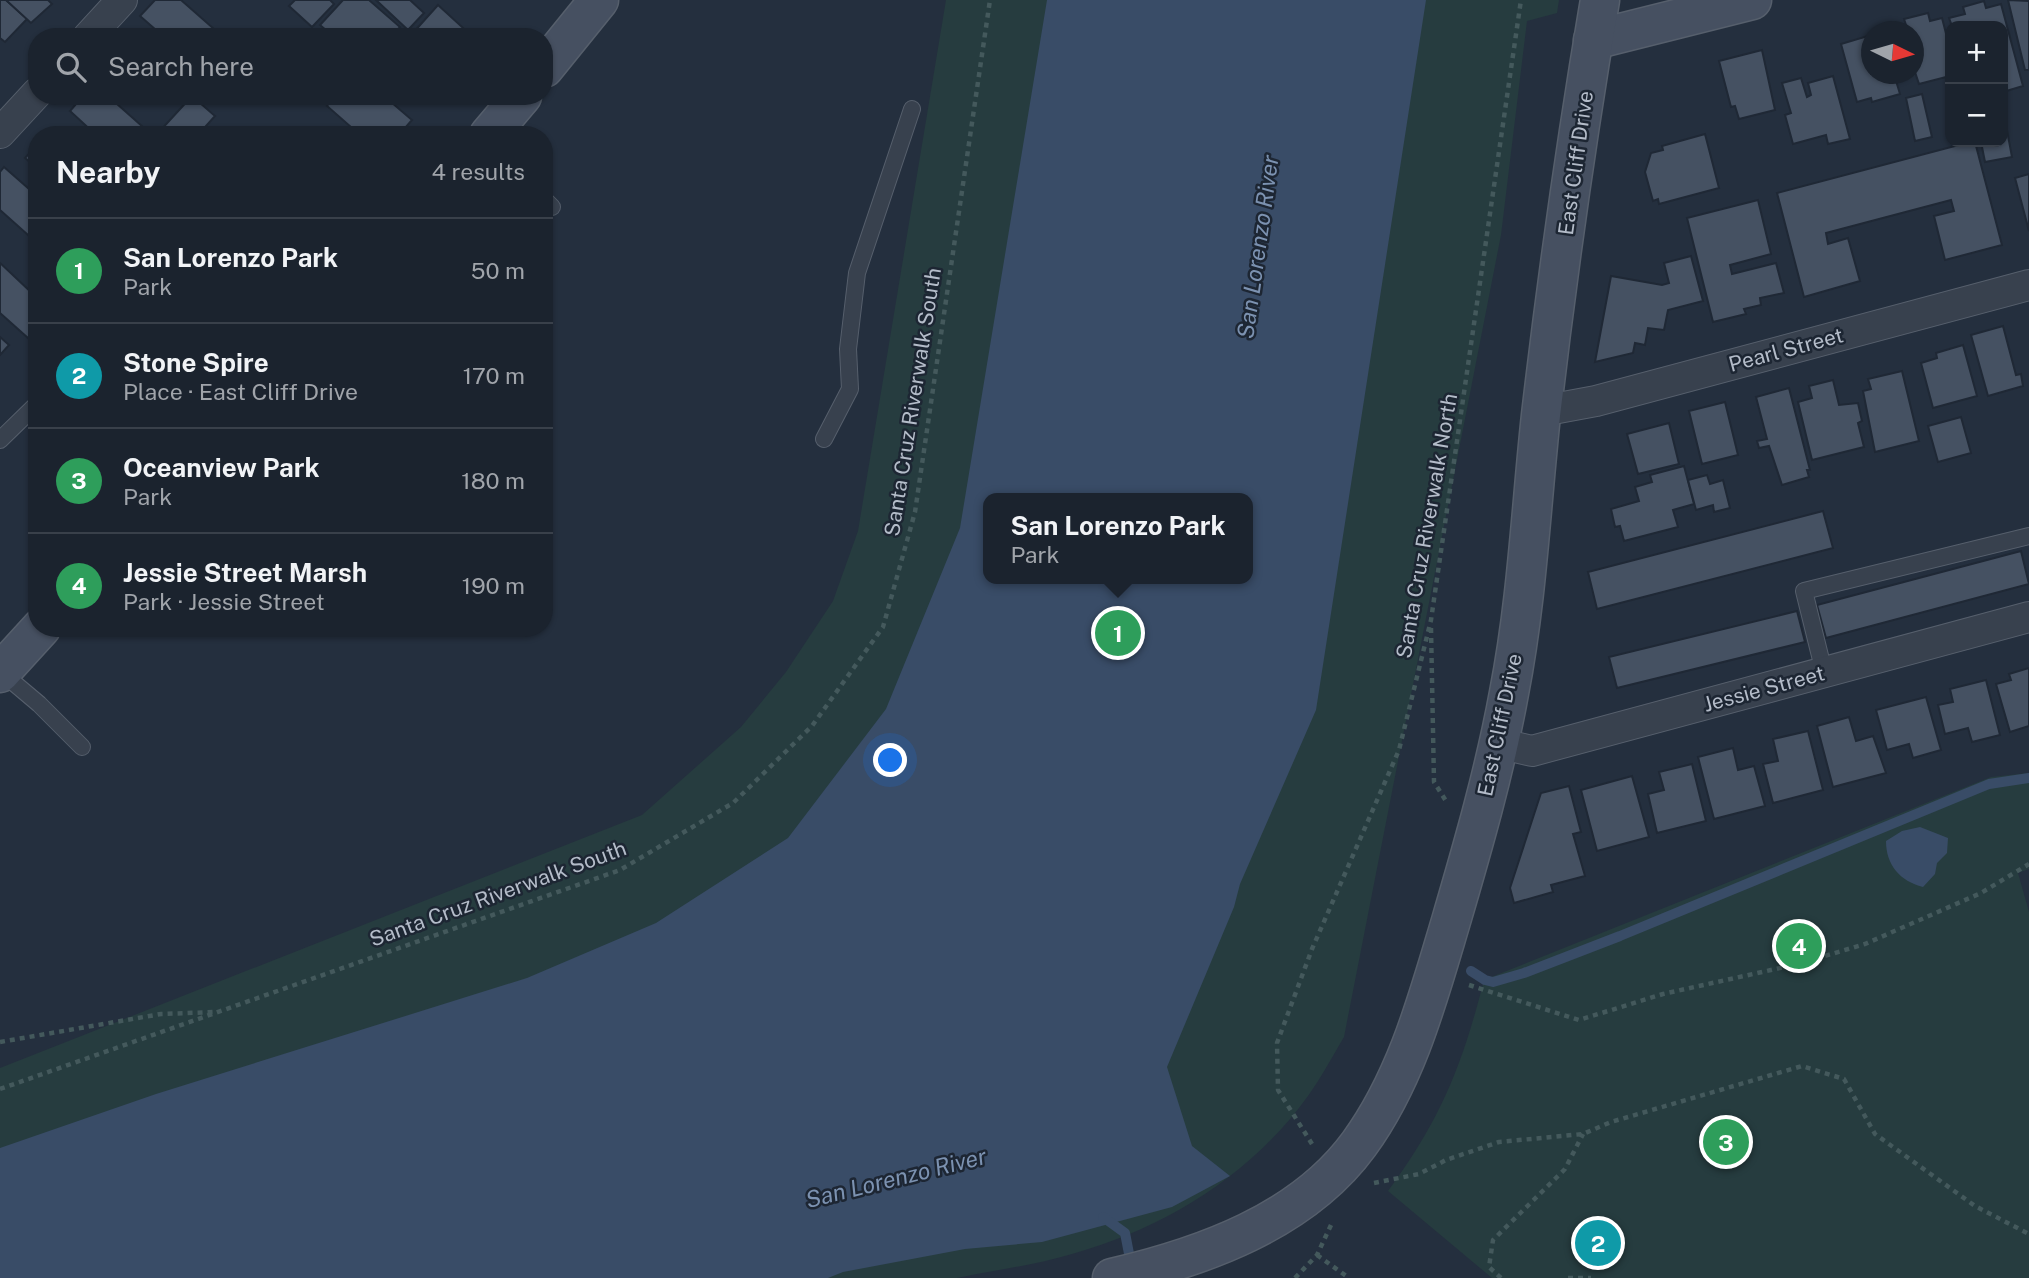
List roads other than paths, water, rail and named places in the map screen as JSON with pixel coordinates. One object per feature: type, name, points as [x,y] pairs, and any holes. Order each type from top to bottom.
[{"type":"main road","points":[[553,57],[598,0]]},
{"type":"main road","name":"East Cliff Drive","points":[[1112,1278],[1205,1253],[1256,1228],[1332,1174],[1358,1145],[1384,1105],[1423,1016],[1458,897],[1498,743],[1520,628],[1542,411],[1600,0]]},
{"type":"main road","points":[[1593,40],[1752,0]]},
{"type":"main road","points":[[497,126],[514,105]]},
{"type":"main road","points":[[1,672],[33,637]]},
{"type":"street","points":[[96,28],[122,0]]},
{"type":"street","points":[[0,133],[28,103]]},
{"type":"street","name":"Pearl Street","points":[[1542,411],[1596,401],[2029,285]]},
{"type":"street","name":"Jessie Street","points":[[1498,743],[1532,751],[2029,617]]},
{"type":"lane","points":[[824,439],[850,389],[848,349],[857,273],[912,109]]},
{"type":"lane","points":[[0,440],[28,413]]},
{"type":"lane","points":[[1824,672],[1804,591],[2029,536]]},
{"type":"lane","points":[[1,672],[39,704],[82,747]]},
{"type":"water","name":"San Lorenzo River","points":[[1047,0],[1426,0],[1316,710],[1240,884],[1234,907],[1167,1067],[1192,1146],[1230,1176],[1172,1207],[1042,1242],[965,1249],[843,1272],[828,1278],[0,1278],[0,1148],[156,1094],[527,978],[656,923],[788,838],[886,709],[960,528]]},
{"type":"water","points":[[1920,827],[1948,838],[1947,853],[1937,863],[1935,874],[1923,887],[1908,881],[1896,871],[1889,857],[1886,841],[1902,831]]},
{"type":"waterway","points":[[1471,971],[1493,982],[1524,973],[1989,784],[2029,778]]},
{"type":"waterway","points":[[1103,1217],[1125,1233],[1131,1264]]},
{"type":"place","name":"San Lorenzo Park","points":[[1118,633]]},
{"type":"place","name":"Jessie Street Marsh","points":[[1799,946]]},
{"type":"place","name":"Oceanview Park","points":[[1726,1142]]},
{"type":"place","name":"Stone Spire","points":[[1598,1243]]}]
